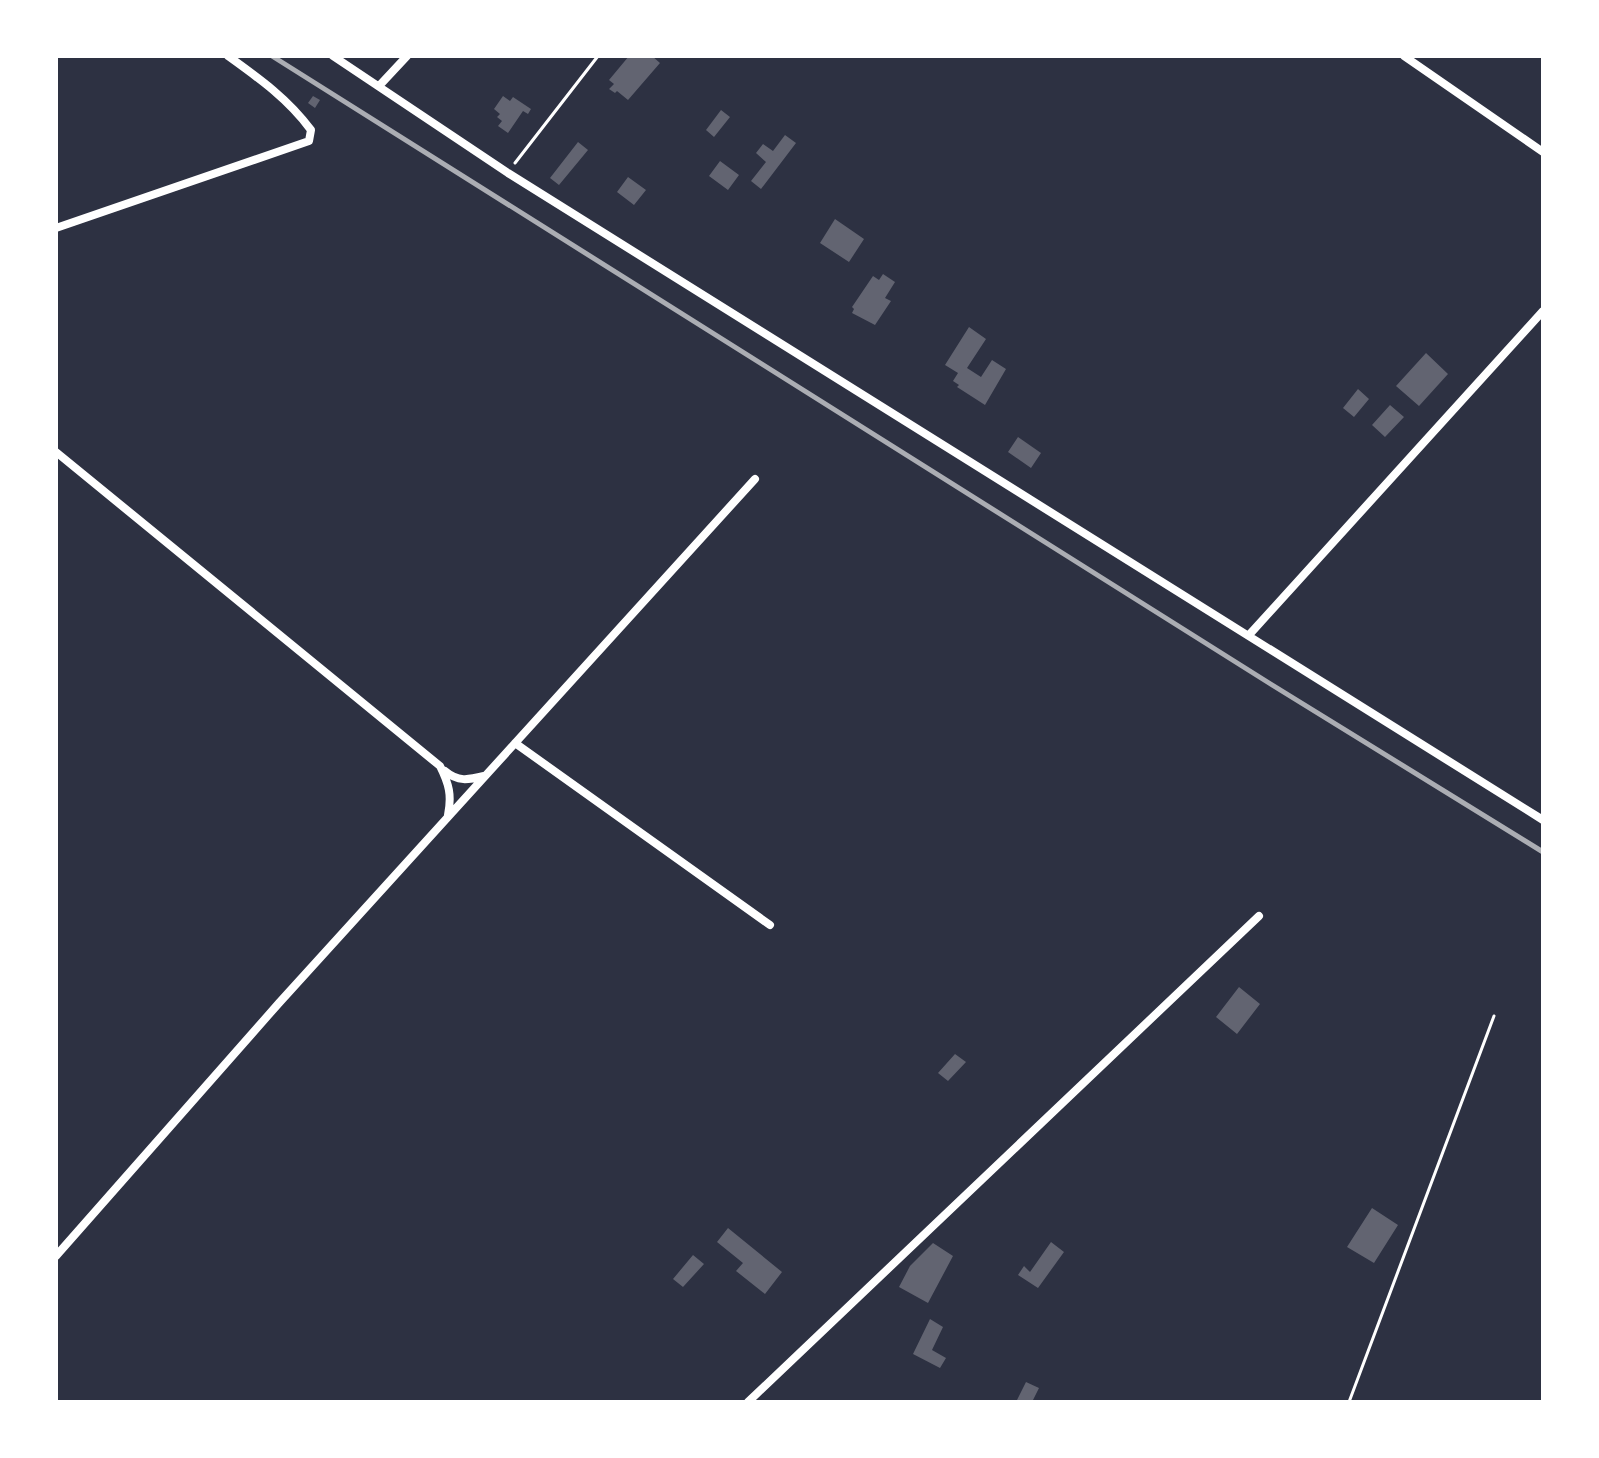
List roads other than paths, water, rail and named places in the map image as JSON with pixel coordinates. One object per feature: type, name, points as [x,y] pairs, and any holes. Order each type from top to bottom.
[{"type":"street","points":[[56,228],[309,141],[311,130],[297,111],[273,88],[228,56]]},
{"type":"street","points":[[333,56],[508,173],[1543,820]]},
{"type":"street","points":[[379,86],[407,56]]},
{"type":"street","points":[[1404,56],[1543,152]]},
{"type":"street","points":[[1249,635],[1543,311]]},
{"type":"street","points":[[56,452],[454,779],[485,776]]},
{"type":"street","points":[[56,1256],[448,816],[755,479]]},
{"type":"street","points":[[515,743],[770,925]]},
{"type":"street","points":[[440,766],[450,784],[452,796],[448,816]]},
{"type":"street","points":[[748,1402],[1259,916]]},
{"type":"railway","points":[[272,56],[1543,852]]}]
